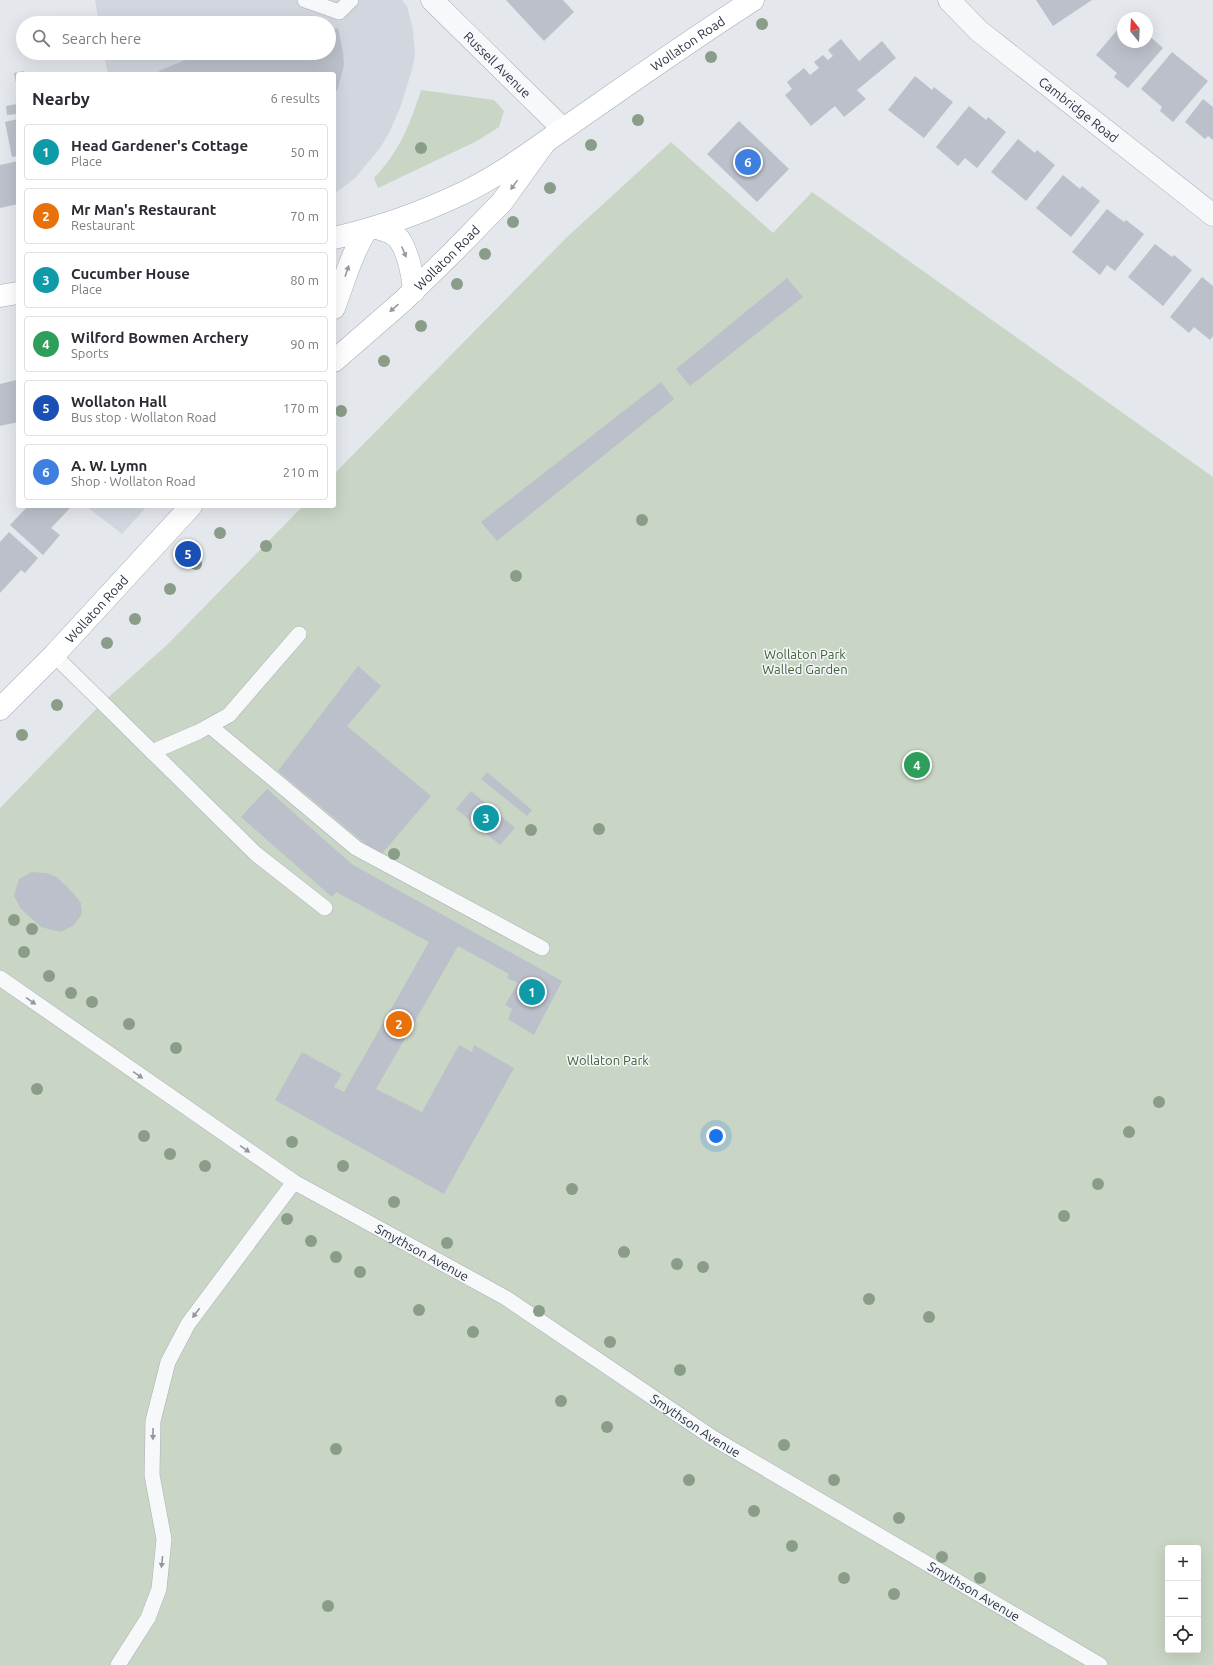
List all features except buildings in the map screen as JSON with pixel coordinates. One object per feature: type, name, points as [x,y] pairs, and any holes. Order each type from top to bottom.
[{"type":"street","name":"Russell Avenue","points":[[432,0],[563,129]]},
{"type":"street","name":"Cambridge Road","points":[[949,0],[979,31],[1213,215]]},
{"type":"street","name":"Wollaton Road","points":[[336,238],[371,229],[423,212],[464,193],[506,168],[545,142],[748,1]]},
{"type":"street","name":"Wollaton Road","points":[[336,359],[414,291],[502,202],[545,142]]},
{"type":"street","points":[[336,302],[358,244],[371,229],[390,233],[400,240],[412,269],[414,291]]},
{"type":"street","points":[[0,296],[16,293]]},
{"type":"street","name":"Wollaton Road","points":[[0,709],[54,655],[189,508]]},
{"type":"lane","points":[[304,0],[339,12],[351,0]]},
{"type":"lane","points":[[152,752],[229,716],[300,634]]},
{"type":"lane","points":[[54,655],[256,854],[325,908]]},
{"type":"lane","points":[[210,726],[356,848],[542,948]]},
{"type":"lane","name":"Smythson Avenue","points":[[0,978],[294,1182],[506,1298],[713,1438],[1100,1665]]},
{"type":"lane","points":[[118,1665],[148,1618],[159,1589],[164,1539],[152,1475],[153,1421],[168,1362],[188,1324],[294,1182]]},
{"type":"shaded area","points":[[95,0],[402,0],[407,6],[413,30],[415,55],[400,108],[389,133],[380,148],[355,178],[336,192],[336,72],[108,72],[105,60],[336,60],[336,16],[98,16]]},
{"type":"shaded area","points":[[89,508],[145,508],[122,534]]},
{"type":"green space","points":[[421,90],[494,100],[504,111],[499,127],[477,141],[378,188],[374,178],[391,158],[403,137]]},
{"type":"green space","name":"Wollaton Park","points":[[671,142],[773,233],[812,192],[1213,477],[1213,1665],[0,1665],[0,808],[102,703],[168,644],[301,508],[336,508],[336,472],[567,237]]},
{"type":"place","name":"A. W. Lymn","points":[[748,162]]},
{"type":"place","name":"Wollaton Hall","points":[[188,554]]},
{"type":"place","name":"Wilford Bowmen Archery","points":[[917,765]]},
{"type":"place","name":"Cucumber House","points":[[486,818]]},
{"type":"place","name":"Head Gardener's Cottage","points":[[532,992]]},
{"type":"place","name":"Mr Man's Restaurant","points":[[399,1024]]},
{"type":"park label","name":"Wollaton Park Walled Garden","points":[[805,662]]}]
